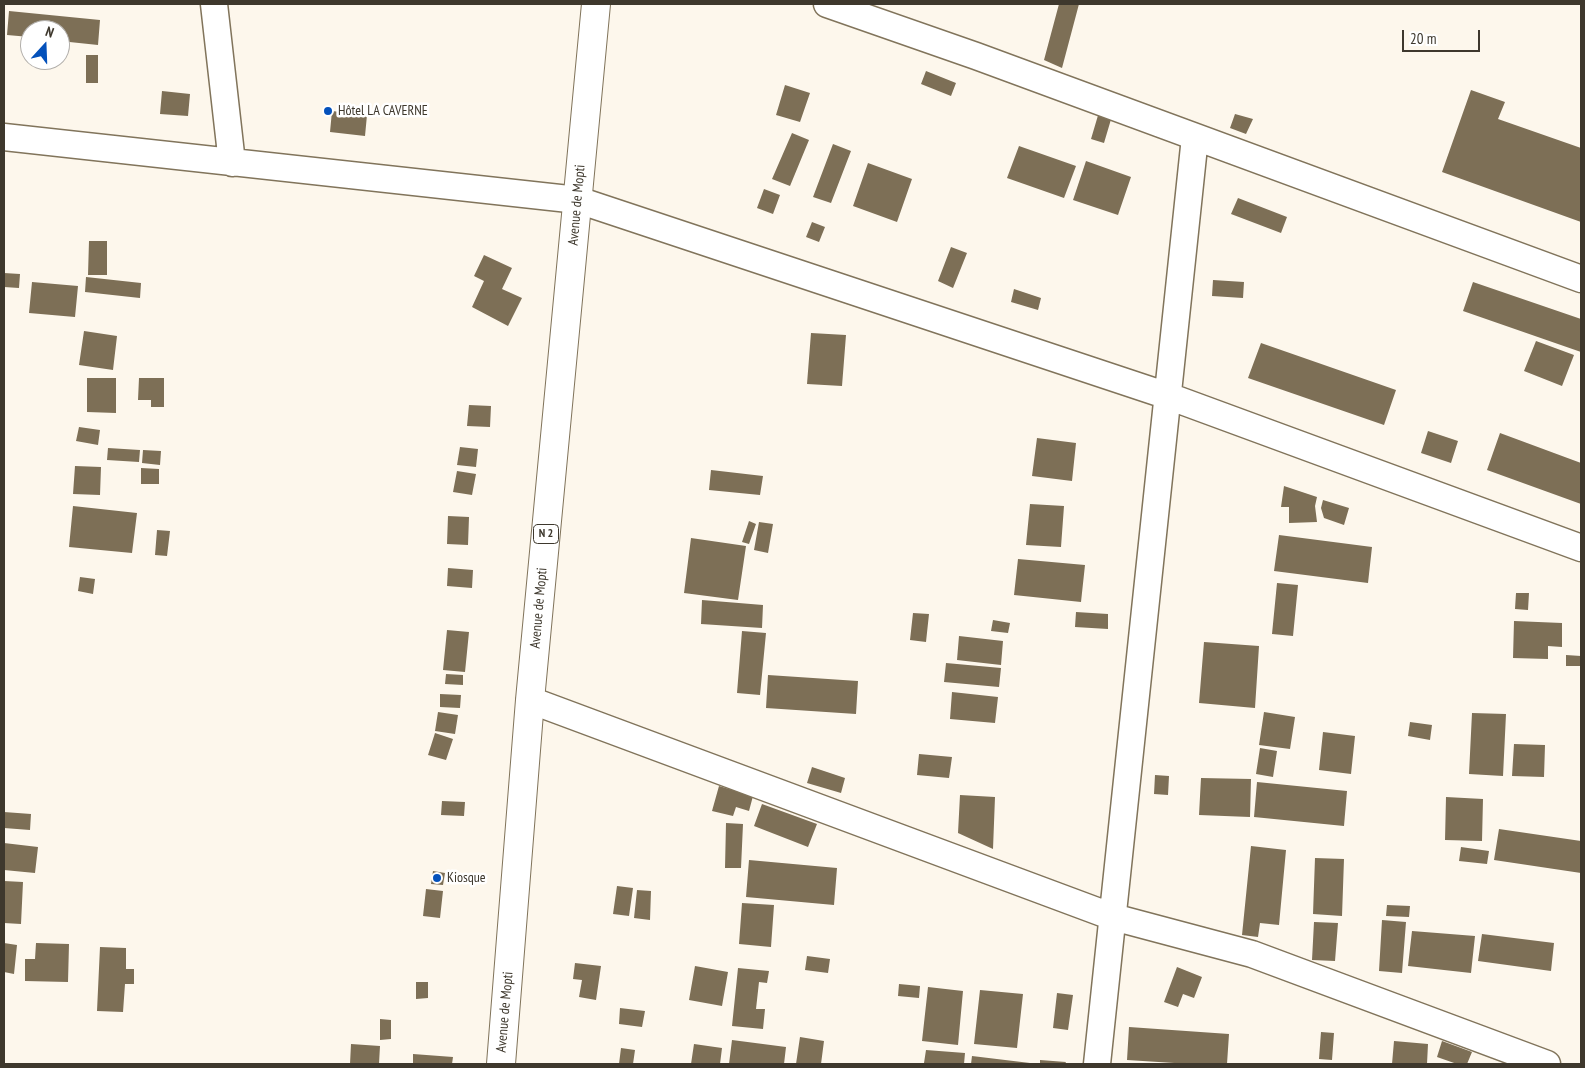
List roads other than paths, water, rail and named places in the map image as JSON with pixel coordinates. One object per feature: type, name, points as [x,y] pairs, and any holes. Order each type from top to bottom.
[{"type":"main road","name":"Avenue de Mopti","points":[[501,1064],[530,700],[596,4]]},
{"type":"street","points":[[214,4],[232,163]]},
{"type":"street","points":[[827,4],[1581,279]]},
{"type":"street","points":[[4,137],[578,200],[1168,396],[1581,548]]},
{"type":"street","points":[[1097,1064],[1195,137]]},
{"type":"street","points":[[530,700],[1113,917],[1252,954],[1547,1064]]},
{"type":"place","name":"Hôtel LA CAVERNE","points":[[328,111]]},
{"type":"place","name":"Kiosque","points":[[437,878]]}]
